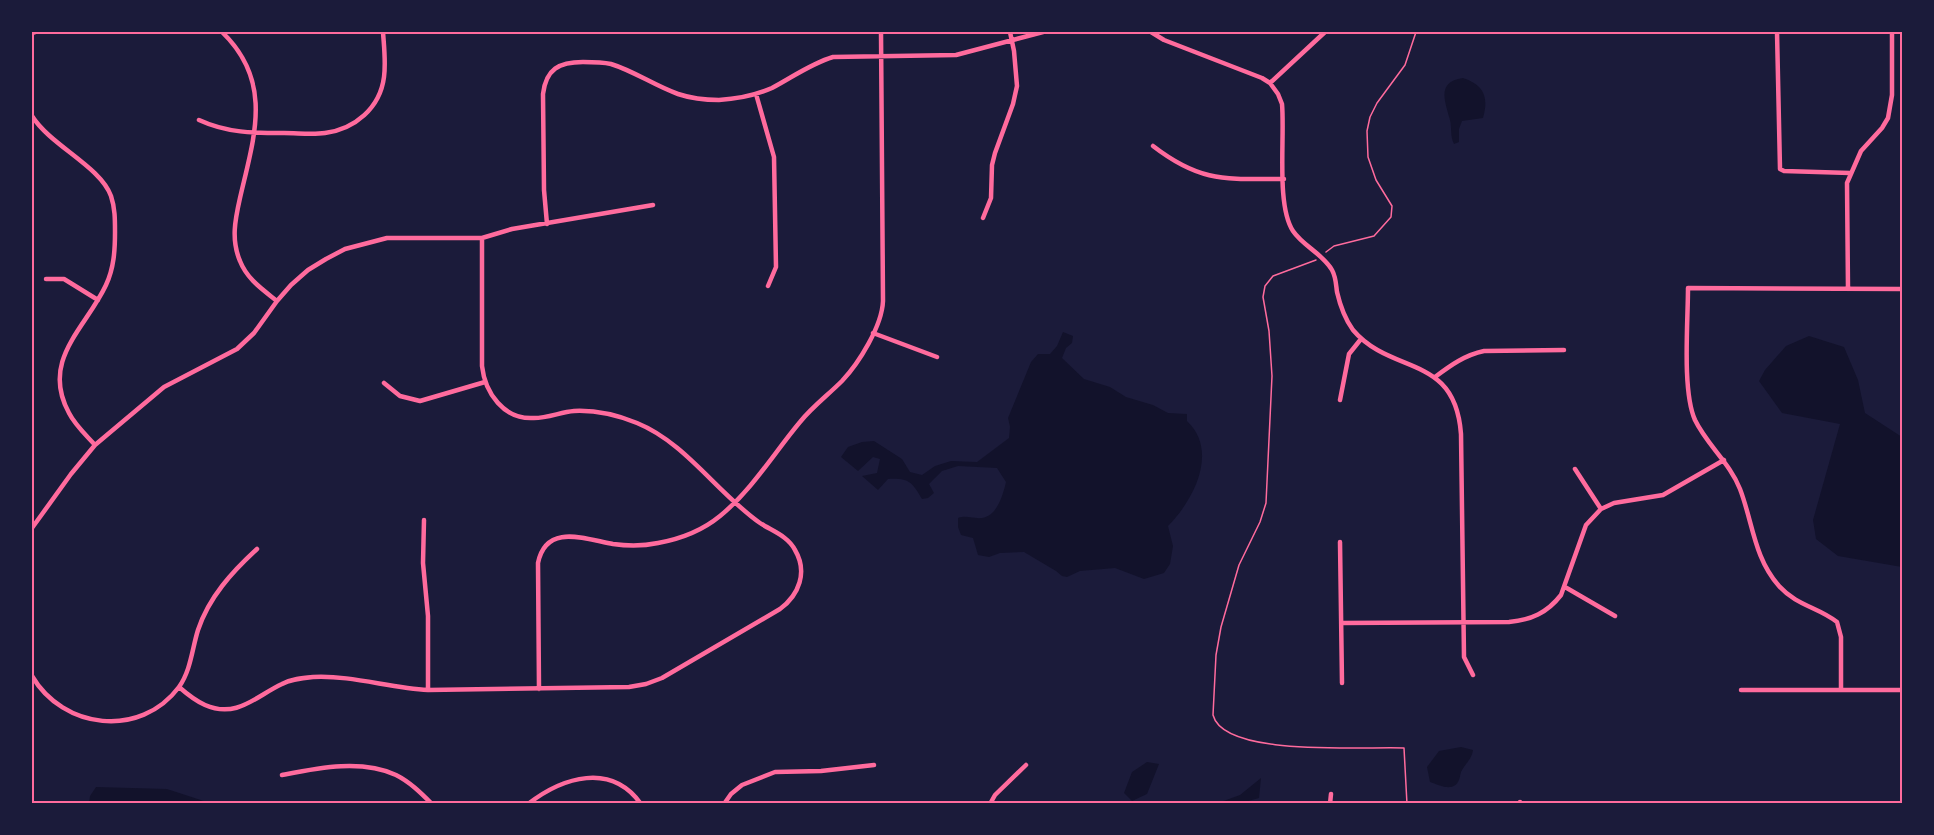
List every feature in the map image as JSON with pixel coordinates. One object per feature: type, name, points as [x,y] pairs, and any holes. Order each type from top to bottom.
[{"type":"street","points":[[222,32],[238,50],[247,65],[256,99],[254,133],[235,220],[234,241],[239,259],[248,276],[277,301]]},
{"type":"street","points":[[199,120],[234,132],[323,133],[346,128],[368,113],[382,90],[385,63],[383,32]]},
{"type":"street","points":[[538,689],[538,563],[543,548],[556,538],[577,537],[615,544],[658,543],[700,529],[719,517],[735,502],[804,417],[853,368],[873,333],[883,311],[884,301],[881,32]]},
{"type":"street","points":[[983,218],[991,198],[992,165],[995,153],[1013,104],[1017,86],[1010,32]]},
{"type":"street","points":[[548,224],[544,190],[544,84],[556,68],[565,63],[609,64],[662,88],[697,98],[733,99],[756,94],[816,62],[833,57],[956,55],[1043,32]]},
{"type":"street","points":[[1151,32],[1164,40],[1253,74],[1270,83],[1282,104],[1284,204],[1289,225],[1295,234],[1332,269],[1342,311],[1361,339],[1377,350],[1435,377],[1455,403],[1460,419],[1464,657],[1473,675]]},
{"type":"street","points":[[1270,83],[1325,32]]},
{"type":"street","points":[[1777,32],[1780,169],[1850,173]]},
{"type":"street","points":[[1848,289],[1846,194],[1850,173],[1861,151],[1888,118],[1892,95],[1892,32]]},
{"type":"street","points":[[756,94],[774,157],[776,267],[768,286]]},
{"type":"street","points":[[32,116],[51,139],[93,171],[110,193],[115,219],[111,273],[98,300],[68,346],[60,375],[61,392],[69,413],[95,445]]},
{"type":"street","points":[[1153,146],[1174,163],[1205,175],[1221,179],[1284,179]]},
{"type":"street","points":[[32,528],[95,445],[164,387],[237,349],[254,333],[277,301],[308,270],[345,249],[387,238],[482,238],[512,229],[653,205]]},
{"type":"street","points":[[178,687],[207,706],[230,710],[247,705],[272,689],[298,679],[338,678],[428,690],[611,688],[646,684],[678,669],[790,602],[801,582],[801,570],[795,548],[786,539],[761,524],[657,434],[638,423],[618,416],[576,411],[532,418],[508,411],[497,403],[489,393],[482,366],[482,238]]},
{"type":"street","points":[[46,279],[64,279],[98,300]]},
{"type":"street","points":[[1841,690],[1841,637],[1837,622],[1802,605],[1769,574],[1761,559],[1739,488],[1724,460],[1702,433],[1690,403],[1688,288],[1902,289]]},
{"type":"street","points":[[873,333],[937,357]]},
{"type":"street","points":[[1340,400],[1349,354],[1361,339]]},
{"type":"street","points":[[1435,377],[1457,361],[1484,351],[1564,350]]},
{"type":"street","points":[[384,383],[400,396],[420,401],[485,382]]},
{"type":"street","points":[[1342,623],[1509,622],[1534,618],[1554,604],[1564,587],[1586,525],[1601,509],[1614,502],[1663,495],[1724,460]]},
{"type":"street","points":[[1575,469],[1601,509]]},
{"type":"street","points":[[424,520],[423,563],[428,616],[428,690]]},
{"type":"street","points":[[1341,542],[1342,683]]},
{"type":"street","points":[[32,676],[44,694],[57,705],[89,720],[106,722],[122,720],[146,712],[167,699],[178,687],[189,665],[198,630],[209,607],[222,586],[257,549]]},
{"type":"street","points":[[1564,587],[1616,616]]},
{"type":"street","points":[[1741,690],[1902,690]]},
{"type":"street","points":[[724,804],[742,785],[775,772],[821,771],[874,765]]},
{"type":"street","points":[[990,804],[995,795],[1026,765]]},
{"type":"street","points":[[282,775],[348,766],[381,769],[398,776],[416,788],[432,804]]},
{"type":"street","points":[[528,804],[554,787],[584,778],[605,778],[618,782],[641,804]]},
{"type":"street","points":[[1330,804],[1331,794]]},
{"type":"path","points":[[1324,254],[1334,246],[1374,236],[1391,217],[1392,206],[1376,180],[1368,157],[1367,131],[1370,117],[1377,103],[1405,65],[1416,32]]},
{"type":"path","points":[[1316,260],[1273,276],[1263,290],[1272,376],[1266,467],[1268,495],[1264,513],[1239,566],[1221,627],[1216,655],[1213,715],[1215,722],[1225,732],[1271,745],[1307,748],[1404,748],[1407,804]]},
{"type":"shaded area","points":[[1463,78],[1480,88],[1485,98],[1485,111],[1483,118],[1462,121],[1459,129],[1459,142],[1454,144],[1444,93],[1454,80]]},
{"type":"shaded area","points":[[1063,332],[1073,336],[1072,343],[1066,348],[1062,358],[1084,379],[1110,387],[1126,397],[1153,405],[1168,413],[1187,414],[1187,421],[1196,433],[1201,446],[1202,461],[1199,475],[1186,503],[1168,526],[1173,546],[1170,564],[1164,573],[1144,579],[1115,568],[1080,571],[1067,577],[1024,552],[1000,553],[989,557],[978,555],[973,538],[961,535],[958,518],[982,518],[992,513],[1001,499],[1006,482],[997,468],[958,466],[942,471],[929,484],[934,493],[922,499],[912,485],[905,480],[888,479],[878,490],[862,476],[877,473],[880,459],[873,457],[858,471],[841,457],[848,447],[874,441],[902,459],[910,472],[922,475],[935,466],[951,461],[977,462],[1009,438],[1008,418],[1031,362],[1038,354],[1050,354],[1057,346]]},
{"type":"shaded area","points":[[1809,336],[1844,347],[1858,380],[1865,413],[1902,437],[1902,567],[1838,556],[1816,539],[1813,520],[1840,424],[1782,413],[1759,381],[1765,370],[1786,346]]},
{"type":"shaded area","points":[[1461,747],[1473,750],[1461,772],[1459,781],[1452,787],[1430,782],[1427,767],[1439,751]]},
{"type":"shaded area","points":[[1147,762],[1159,764],[1147,794],[1132,801],[1124,793],[1132,772]]},
{"type":"shaded area","points":[[1261,778],[1259,798],[1241,803],[1218,803],[1240,795]]},
{"type":"shaded area","points":[[96,787],[167,789],[210,803],[89,803],[90,796]]}]
